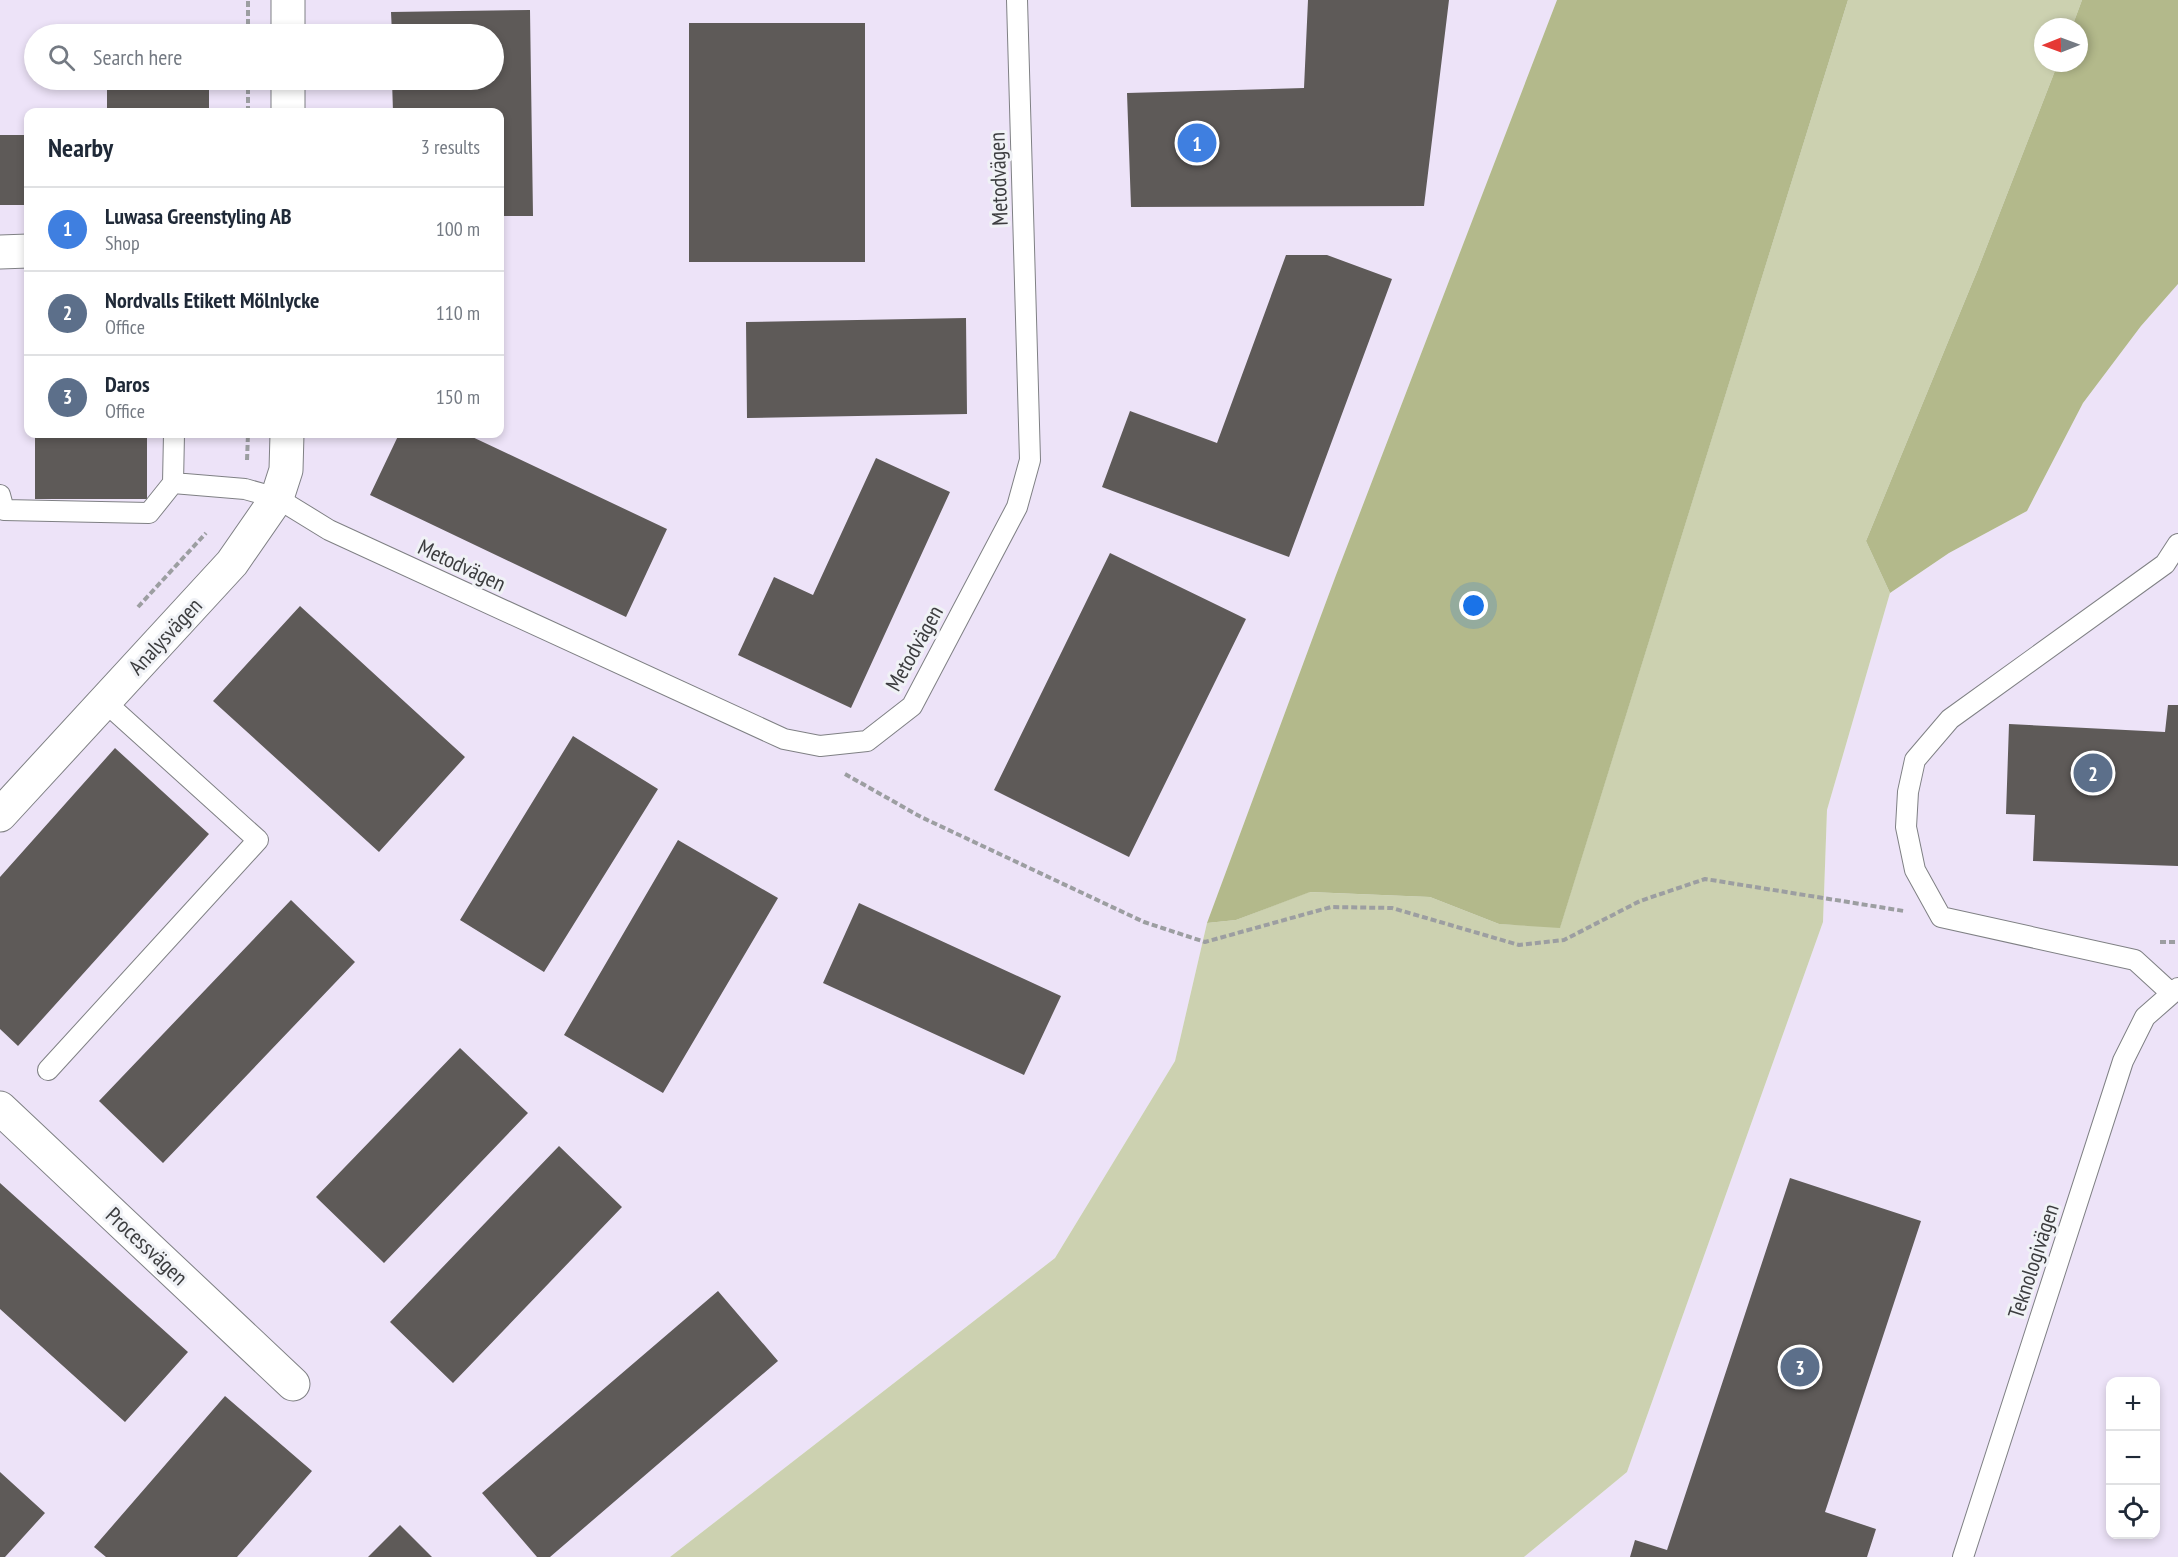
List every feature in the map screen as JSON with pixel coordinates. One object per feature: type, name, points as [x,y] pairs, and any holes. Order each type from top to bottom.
[{"type":"street","points":[[288,0],[288,24]]},
{"type":"street","points":[[288,90],[288,108]]},
{"type":"street","points":[[0,252],[24,251]]},
{"type":"street","name":"Analysvägen","points":[[0,815],[232,563],[277,498],[286,470],[287,438]]},
{"type":"street","name":"Processvägen","points":[[0,1108],[293,1384]]},
{"type":"lane","name":"Metodvägen","points":[[173,483],[245,489],[277,498],[329,530],[784,739],[820,746],[867,741],[912,706],[1017,507],[1030,460],[1017,0]]},
{"type":"lane","points":[[0,495],[4,510],[149,513],[173,483],[174,438]]},
{"type":"lane","points":[[1941,917],[1916,870],[1906,827],[1908,792],[1916,760],[1950,719],[2165,564],[2178,544]]},
{"type":"lane","points":[[48,1070],[258,840],[104,702]]},
{"type":"lane","name":"Teknologivägen","points":[[1941,917],[2135,960],[2175,991],[2145,1017],[2123,1061],[1964,1557]]},
{"type":"path","points":[[248,0],[248,24]]},
{"type":"path","points":[[248,90],[248,108]]},
{"type":"path","points":[[245,489],[248,438]]},
{"type":"path","points":[[132,614],[208,531]]},
{"type":"path","points":[[843,773],[921,817],[1122,912],[1144,922],[1205,942],[1331,908],[1392,908],[1519,945],[1563,940],[1640,901],[1705,879],[1941,917]]},
{"type":"shaded area","points":[[0,0],[1557,0],[1336,575],[1207,923],[1175,1061],[1055,1258],[670,1557],[0,1557]]},
{"type":"shaded area","points":[[2178,284],[2178,1557],[1524,1557],[1627,1472],[1823,922],[1827,810],[1890,593],[1949,553],[2027,511],[2083,403],[2141,326]]},
{"type":"green space","points":[[1557,0],[1848,0],[1560,928],[1499,924],[1430,897],[1310,892],[1236,920],[1207,923],[1336,575]]},
{"type":"green space","points":[[1848,0],[2082,0],[2075,18],[2034,18],[2034,72],[2055,72],[1978,269],[1866,541],[1890,593],[1827,810],[1823,922],[1627,1472],[1524,1557],[670,1557],[1055,1258],[1175,1061],[1207,923],[1236,920],[1309,892],[1430,897],[1499,924],[1560,927]]},
{"type":"green space","points":[[2082,0],[2178,0],[2178,284],[2141,326],[2083,403],[2027,511],[1949,553],[1890,593],[1866,541],[1978,269],[2055,72],[2088,72],[2088,18],[2075,18]]},
{"type":"building","points":[[1308,0],[1449,0],[1424,206],[1131,207],[1127,93],[1304,88]]},
{"type":"building","points":[[530,10],[533,216],[504,216],[504,108],[393,108],[392,90],[504,90],[504,24],[392,24],[391,12]]},
{"type":"building","points":[[689,23],[865,23],[865,262],[689,262]]},
{"type":"building","points":[[107,90],[209,90],[209,108],[107,108]]},
{"type":"building","points":[[0,135],[24,135],[24,205],[0,205]]},
{"type":"building","points":[[1286,255],[1327,255],[1392,279],[1289,557],[1102,487],[1130,411],[1217,443]]},
{"type":"building","points":[[966,318],[967,414],[747,418],[746,322]]},
{"type":"building","points":[[35,438],[147,438],[147,499],[35,499]]},
{"type":"building","points":[[397,438],[474,438],[667,529],[626,617],[370,495]]},
{"type":"building","points":[[876,458],[950,492],[851,708],[738,655],[774,577],[813,595]]},
{"type":"building","points":[[1110,553],[1246,619],[1129,857],[994,790]]},
{"type":"building","points":[[300,606],[465,757],[379,852],[213,701]]},
{"type":"building","points":[[2168,705],[2178,705],[2178,866],[2033,861],[2035,815],[2006,814],[2009,724],[2165,732]]},
{"type":"building","points":[[573,736],[658,789],[544,972],[460,920]]},
{"type":"building","points":[[115,748],[209,834],[18,1046],[0,1029],[0,877]]},
{"type":"building","points":[[678,840],[778,898],[663,1093],[564,1035]]},
{"type":"building","points":[[291,900],[355,962],[163,1163],[99,1101]]},
{"type":"building","points":[[859,903],[1061,996],[1024,1075],[823,983]]},
{"type":"building","points":[[460,1048],[528,1113],[384,1263],[316,1197]]},
{"type":"building","points":[[559,1146],[622,1207],[453,1383],[390,1322]]},
{"type":"building","points":[[1790,1178],[1921,1221],[1825,1512],[1876,1529],[1867,1557],[1630,1557],[1635,1540],[1667,1550]]},
{"type":"building","points":[[0,1183],[188,1352],[125,1422],[0,1309]]},
{"type":"building","points":[[718,1291],[778,1361],[550,1557],[537,1557],[482,1493]]},
{"type":"building","points":[[225,1396],[312,1471],[237,1557],[106,1557],[94,1547]]},
{"type":"building","points":[[0,1472],[45,1513],[5,1557],[0,1557]]},
{"type":"building","points":[[400,1525],[432,1557],[368,1557]]},
{"type":"place","name":"Luwasa Greenstyling AB","points":[[1197,143]]},
{"type":"place","name":"Nordvalls Etikett Mölnlycke","points":[[2093,773]]},
{"type":"place","name":"Daros","points":[[1800,1367]]}]
